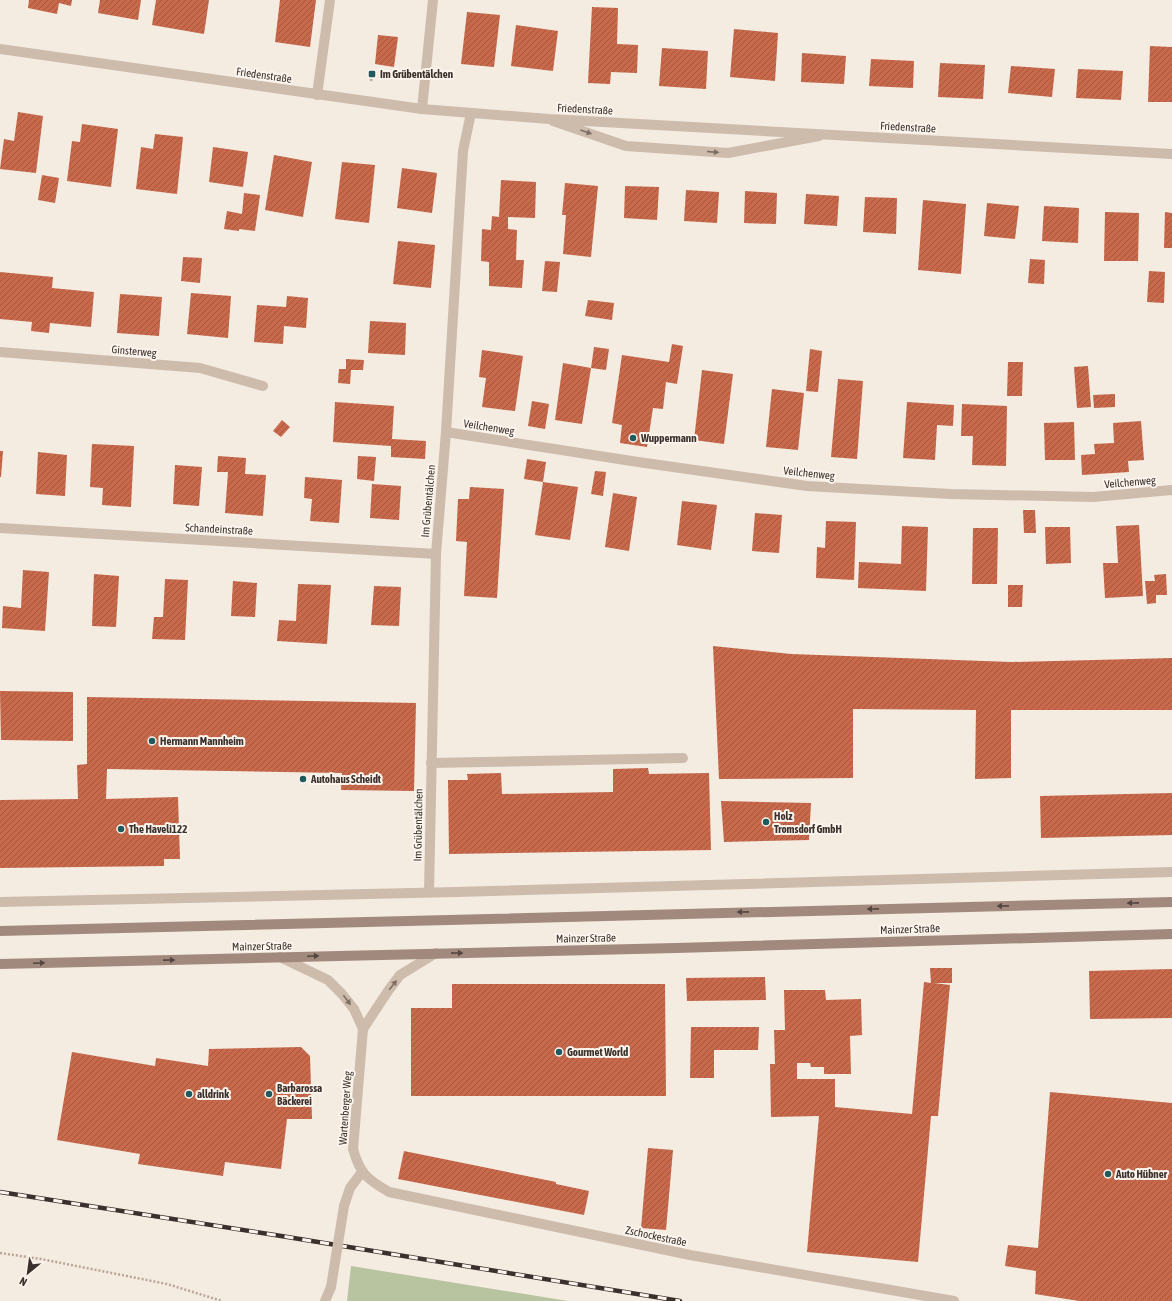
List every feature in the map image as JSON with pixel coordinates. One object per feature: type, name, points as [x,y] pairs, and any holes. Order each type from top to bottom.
[{"type":"main road","name":"Mainzer Straße","points":[[0,931],[1172,902]]},
{"type":"main road","name":"Mainzer Straße","points":[[0,964],[684,948],[1172,934]]},
{"type":"street","points":[[317,95],[330,0]]},
{"type":"street","points":[[422,109],[433,0]]},
{"type":"street","name":"Friedenstraße","points":[[0,50],[422,109],[549,119],[1172,154]]},
{"type":"street","name":"Im Grübentälchen","points":[[429,892],[436,554],[446,432],[464,151],[471,113]]},
{"type":"street","points":[[549,119],[626,146],[728,153],[825,135]]},
{"type":"street","name":"Ginsterweg","points":[[0,352],[200,368],[263,386]]},
{"type":"street","name":"Veilchenweg","points":[[446,432],[806,486],[951,494],[1093,497],[1172,490]]},
{"type":"street","name":"Schandeinstraße","points":[[0,528],[436,554]]},
{"type":"street","points":[[431,763],[683,758]]},
{"type":"street","points":[[0,902],[1172,872]]},
{"type":"street","name":"Wartenberger Weg","points":[[362,1172],[356,1160],[353,1143],[363,1029],[400,975],[436,953]]},
{"type":"street","name":"Wartenberger Weg","points":[[280,957],[328,980],[354,1009],[363,1029]]},
{"type":"street","points":[[325,1301],[331,1287],[344,1206],[350,1188],[362,1172]]},
{"type":"street","name":"Zschockestraße","points":[[362,1172],[372,1182],[389,1192],[690,1255],[954,1301]]},
{"type":"path","points":[[371,81],[372,74]]},
{"type":"path","points":[[0,1253],[41,1259],[167,1284],[222,1301]]},
{"type":"green space","points":[[351,1266],[568,1301],[347,1301]]},
{"type":"building","points":[[29,0],[72,0],[71,6],[59,3],[57,14],[28,8]]},
{"type":"building","points":[[100,0],[141,0],[138,20],[98,13]]},
{"type":"building","points":[[156,0],[209,0],[204,34],[152,25]]},
{"type":"building","points":[[280,0],[316,0],[310,47],[275,42]]},
{"type":"building","points":[[592,7],[618,8],[617,44],[638,45],[637,73],[611,72],[610,84],[588,83]]},
{"type":"building","points":[[467,12],[500,15],[494,67],[461,64]]},
{"type":"building","points":[[516,25],[558,31],[553,71],[511,66]]},
{"type":"building","points":[[734,29],[778,33],[775,81],[730,77]]},
{"type":"building","points":[[378,35],[398,37],[394,67],[375,64]]},
{"type":"building","points":[[1150,46],[1172,47],[1172,102],[1148,102]]},
{"type":"building","points":[[662,48],[708,51],[706,89],[659,86]]},
{"type":"building","points":[[802,53],[846,56],[844,84],[801,82]]},
{"type":"building","points":[[871,59],[914,61],[913,88],[869,86]]},
{"type":"building","points":[[940,63],[985,65],[983,99],[938,97]]},
{"type":"building","points":[[1011,66],[1055,69],[1052,97],[1008,93]]},
{"type":"building","points":[[1078,69],[1123,71],[1121,100],[1076,98]]},
{"type":"building","points":[[18,112],[43,116],[36,173],[0,169],[4,139],[14,141]]},
{"type":"building","points":[[82,124],[118,129],[111,187],[67,181],[72,141],[80,142]]},
{"type":"building","points":[[155,134],[183,137],[177,194],[136,189],[141,147],[153,149]]},
{"type":"building","points":[[213,147],[248,152],[243,187],[209,182]]},
{"type":"building","points":[[274,155],[312,162],[303,217],[265,210]]},
{"type":"building","points":[[342,162],[375,165],[369,223],[335,219]]},
{"type":"building","points":[[402,168],[437,173],[432,213],[397,208]]},
{"type":"building","points":[[42,175],[59,178],[55,203],[38,200]]},
{"type":"building","points":[[501,180],[536,182],[535,218],[508,217],[508,229],[517,230],[516,260],[524,260],[522,288],[489,286],[489,262],[481,261],[482,229],[491,230],[492,216],[499,217]]},
{"type":"building","points":[[565,183],[598,186],[591,257],[563,254],[566,215],[562,215]]},
{"type":"building","points":[[625,186],[659,187],[657,220],[624,218]]},
{"type":"building","points":[[686,190],[719,192],[717,223],[684,221]]},
{"type":"building","points":[[745,191],[777,193],[776,224],[744,223]]},
{"type":"building","points":[[244,193],[260,195],[255,231],[224,229],[227,211],[242,214]]},
{"type":"building","points":[[806,194],[839,196],[837,226],[804,224]]},
{"type":"building","points":[[865,197],[897,198],[896,234],[863,232]]},
{"type":"building","points":[[923,200],[966,204],[961,274],[918,270]]},
{"type":"building","points":[[987,203],[1019,206],[1015,239],[984,236]]},
{"type":"building","points":[[1044,206],[1079,208],[1078,243],[1042,241]]},
{"type":"building","points":[[1105,212],[1139,213],[1138,261],[1104,261]]},
{"type":"building","points":[[1165,212],[1172,213],[1172,248],[1164,248]]},
{"type":"building","points":[[398,241],[435,245],[431,288],[393,284]]},
{"type":"building","points":[[183,257],[202,258],[200,283],[181,281]]},
{"type":"building","points":[[1030,259],[1045,260],[1044,284],[1028,283]]},
{"type":"building","points":[[545,261],[560,262],[557,292],[542,291]]},
{"type":"building","points":[[1149,271],[1165,272],[1164,303],[1147,302]]},
{"type":"building","points":[[0,272],[53,277],[52,288],[94,292],[91,327],[50,323],[49,333],[31,331],[32,322],[0,319]]},
{"type":"building","points":[[191,293],[231,296],[228,338],[187,334]]},
{"type":"building","points":[[120,294],[162,297],[159,336],[117,333]]},
{"type":"building","points":[[287,296],[308,298],[306,328],[284,326],[283,344],[254,342],[257,305],[286,307]]},
{"type":"building","points":[[588,300],[614,303],[612,320],[585,316]]},
{"type":"building","points":[[370,321],[406,323],[405,355],[368,353]]},
{"type":"building","points":[[672,344],[683,346],[677,384],[666,382],[663,409],[653,408],[647,447],[620,443],[622,425],[612,423],[622,355],[669,362]]},
{"type":"building","points":[[594,347],[609,349],[606,370],[591,368]]},
{"type":"building","points":[[810,349],[822,351],[818,392],[806,391]]},
{"type":"building","points":[[482,350],[523,356],[515,411],[482,407],[486,378],[479,377]]},
{"type":"building","points":[[346,359],[364,360],[363,370],[351,370],[350,384],[338,383],[339,369],[346,369]]},
{"type":"building","points":[[1008,362],[1023,362],[1022,396],[1007,396]]},
{"type":"building","points":[[563,363],[591,368],[582,424],[555,420]]},
{"type":"building","points":[[1088,366],[1091,407],[1077,408],[1074,367]]},
{"type":"building","points":[[702,370],[733,374],[724,444],[694,440]]},
{"type":"building","points":[[838,379],[863,381],[857,459],[831,457]]},
{"type":"building","points":[[772,389],[804,393],[798,450],[766,447]]},
{"type":"building","points":[[1115,394],[1115,407],[1094,408],[1093,395]]},
{"type":"building","points":[[532,401],[549,404],[545,429],[528,426]]},
{"type":"building","points":[[335,402],[394,406],[392,439],[426,441],[425,459],[391,457],[391,446],[333,442]]},
{"type":"building","points":[[907,402],[954,405],[953,426],[937,425],[935,460],[903,458]]},
{"type":"building","points":[[962,404],[1007,406],[1006,466],[972,465],[973,436],[961,436]]},
{"type":"building","points":[[282,420],[290,427],[281,437],[273,431]]},
{"type":"building","points":[[1141,421],[1144,460],[1128,461],[1129,472],[1082,475],[1081,455],[1095,454],[1094,444],[1114,443],[1113,423]]},
{"type":"building","points":[[1074,422],[1075,460],[1045,460],[1044,423]]},
{"type":"building","points":[[92,444],[134,446],[131,507],[102,505],[103,488],[90,487]]},
{"type":"building","points":[[0,451],[3,451],[1,477],[0,477]]},
{"type":"building","points":[[38,452],[67,455],[65,496],[36,494]]},
{"type":"building","points":[[218,456],[246,458],[245,474],[266,475],[263,516],[225,513],[228,472],[217,472]]},
{"type":"building","points":[[358,456],[376,457],[374,481],[357,479]]},
{"type":"building","points":[[527,459],[546,462],[543,482],[524,479]]},
{"type":"building","points":[[175,465],[202,467],[199,506],[173,504]]},
{"type":"building","points":[[595,471],[606,472],[603,496],[591,494]]},
{"type":"building","points":[[305,477],[342,480],[339,523],[310,521],[312,499],[304,498]]},
{"type":"building","points":[[543,482],[578,487],[570,540],[535,535]]},
{"type":"building","points":[[372,484],[401,486],[399,520],[370,518]]},
{"type":"building","points":[[470,487],[504,489],[497,598],[464,596],[467,542],[456,541],[458,499],[469,499]]},
{"type":"building","points":[[613,493],[637,497],[629,551],[605,547]]},
{"type":"building","points":[[682,501],[717,505],[711,550],[677,545]]},
{"type":"building","points":[[1023,510],[1035,510],[1036,533],[1024,533]]},
{"type":"building","points":[[755,513],[782,515],[779,553],[752,551]]},
{"type":"building","points":[[826,521],[856,522],[854,580],[816,578],[817,547],[825,548]]},
{"type":"building","points":[[1139,525],[1143,596],[1105,598],[1103,563],[1118,563],[1116,526]]},
{"type":"building","points":[[902,526],[928,527],[926,591],[858,588],[859,562],[901,564]]},
{"type":"building","points":[[1045,527],[1070,527],[1071,563],[1046,564]]},
{"type":"building","points":[[973,528],[998,528],[997,584],[972,584]]},
{"type":"building","points":[[23,570],[49,572],[45,631],[2,628],[3,606],[21,608]]},
{"type":"building","points":[[94,574],[119,576],[116,627],[92,626]]},
{"type":"building","points":[[1166,574],[1167,595],[1156,595],[1156,603],[1147,604],[1145,581],[1155,581],[1154,575]]},
{"type":"building","points":[[165,579],[188,580],[185,640],[152,639],[154,617],[163,617]]},
{"type":"building","points":[[233,581],[257,583],[255,617],[231,616]]},
{"type":"building","points":[[298,584],[331,585],[327,644],[277,641],[279,620],[296,621]]},
{"type":"building","points":[[1008,585],[1023,585],[1022,607],[1008,607]]},
{"type":"building","points":[[374,586],[401,587],[399,626],[371,625]]},
{"type":"building","points":[[713,646],[791,654],[1011,662],[1172,658],[1172,710],[1011,710],[1011,778],[975,779],[976,710],[853,709],[853,778],[719,779]]},
{"type":"building","points":[[0,691],[73,692],[73,741],[1,740]]},
{"type":"building","points":[[87,697],[416,703],[414,791],[341,790],[342,773],[107,769],[106,799],[178,797],[180,859],[164,859],[164,866],[0,868],[0,800],[78,799],[77,765],[87,764]]},
{"type":"building","points":[[648,768],[649,774],[709,773],[711,850],[449,854],[448,780],[468,780],[467,774],[501,773],[502,794],[613,792],[613,769]]},
{"type":"building","points":[[1172,793],[1172,835],[1041,838],[1040,796]]},
{"type":"building","name":"Holz Tromsdorf GmbH","points":[[721,801],[811,803],[809,840],[724,842]]},
{"type":"building","points":[[930,968],[952,968],[952,983],[934,983],[950,985],[938,1116],[931,1116],[918,1262],[807,1252],[819,1116],[771,1117],[770,1064],[775,1064],[774,1030],[785,1030],[784,990],[825,990],[826,1000],[861,999],[862,1035],[850,1036],[851,1074],[824,1074],[824,1067],[811,1067],[810,1063],[797,1063],[797,1079],[835,1079],[835,1107],[912,1114],[924,982],[931,983]]},
{"type":"building","points":[[1172,969],[1172,1018],[1090,1019],[1089,971]]},
{"type":"building","points":[[765,977],[766,1000],[687,1001],[686,978]]},
{"type":"building","name":"Gourmet World","points":[[452,984],[665,984],[666,1096],[411,1096],[411,1008],[452,1008]]},
{"type":"building","points":[[691,1027],[759,1027],[758,1050],[714,1050],[714,1078],[690,1078]]},
{"type":"building","points":[[301,1047],[310,1056],[312,1119],[287,1119],[281,1169],[225,1162],[223,1176],[138,1164],[140,1154],[57,1140],[72,1052],[155,1066],[156,1058],[208,1066],[209,1049]]},
{"type":"building","name":"Auto Hübner","points":[[1050,1092],[1172,1103],[1172,1301],[1079,1301],[1035,1294],[1036,1271],[1005,1266],[1008,1245],[1038,1248]]},
{"type":"building","points":[[648,1148],[673,1150],[666,1230],[641,1228]]},
{"type":"building","points":[[404,1151],[556,1182],[556,1184],[589,1191],[584,1215],[398,1179]]},
{"type":"railway","points":[[0,1192],[680,1301]]},
{"type":"place","name":"Im Grübentälchen","points":[[372,74]]},
{"type":"place","name":"Wuppermann","points":[[633,438]]},
{"type":"place","name":"Hermann Mannheim","points":[[152,741]]},
{"type":"place","name":"Autohaus Scheidt","points":[[303,779]]},
{"type":"place","name":"Holz Tromsdorf GmbH","points":[[766,822]]},
{"type":"place","name":"The Haveli122","points":[[121,829]]},
{"type":"place","name":"Gourmet World","points":[[559,1052]]},
{"type":"place","name":"alldrink","points":[[189,1094]]},
{"type":"place","name":"Barbarossa Bäckerei","points":[[269,1094]]},
{"type":"place","name":"Auto Hübner","points":[[1108,1174]]}]
